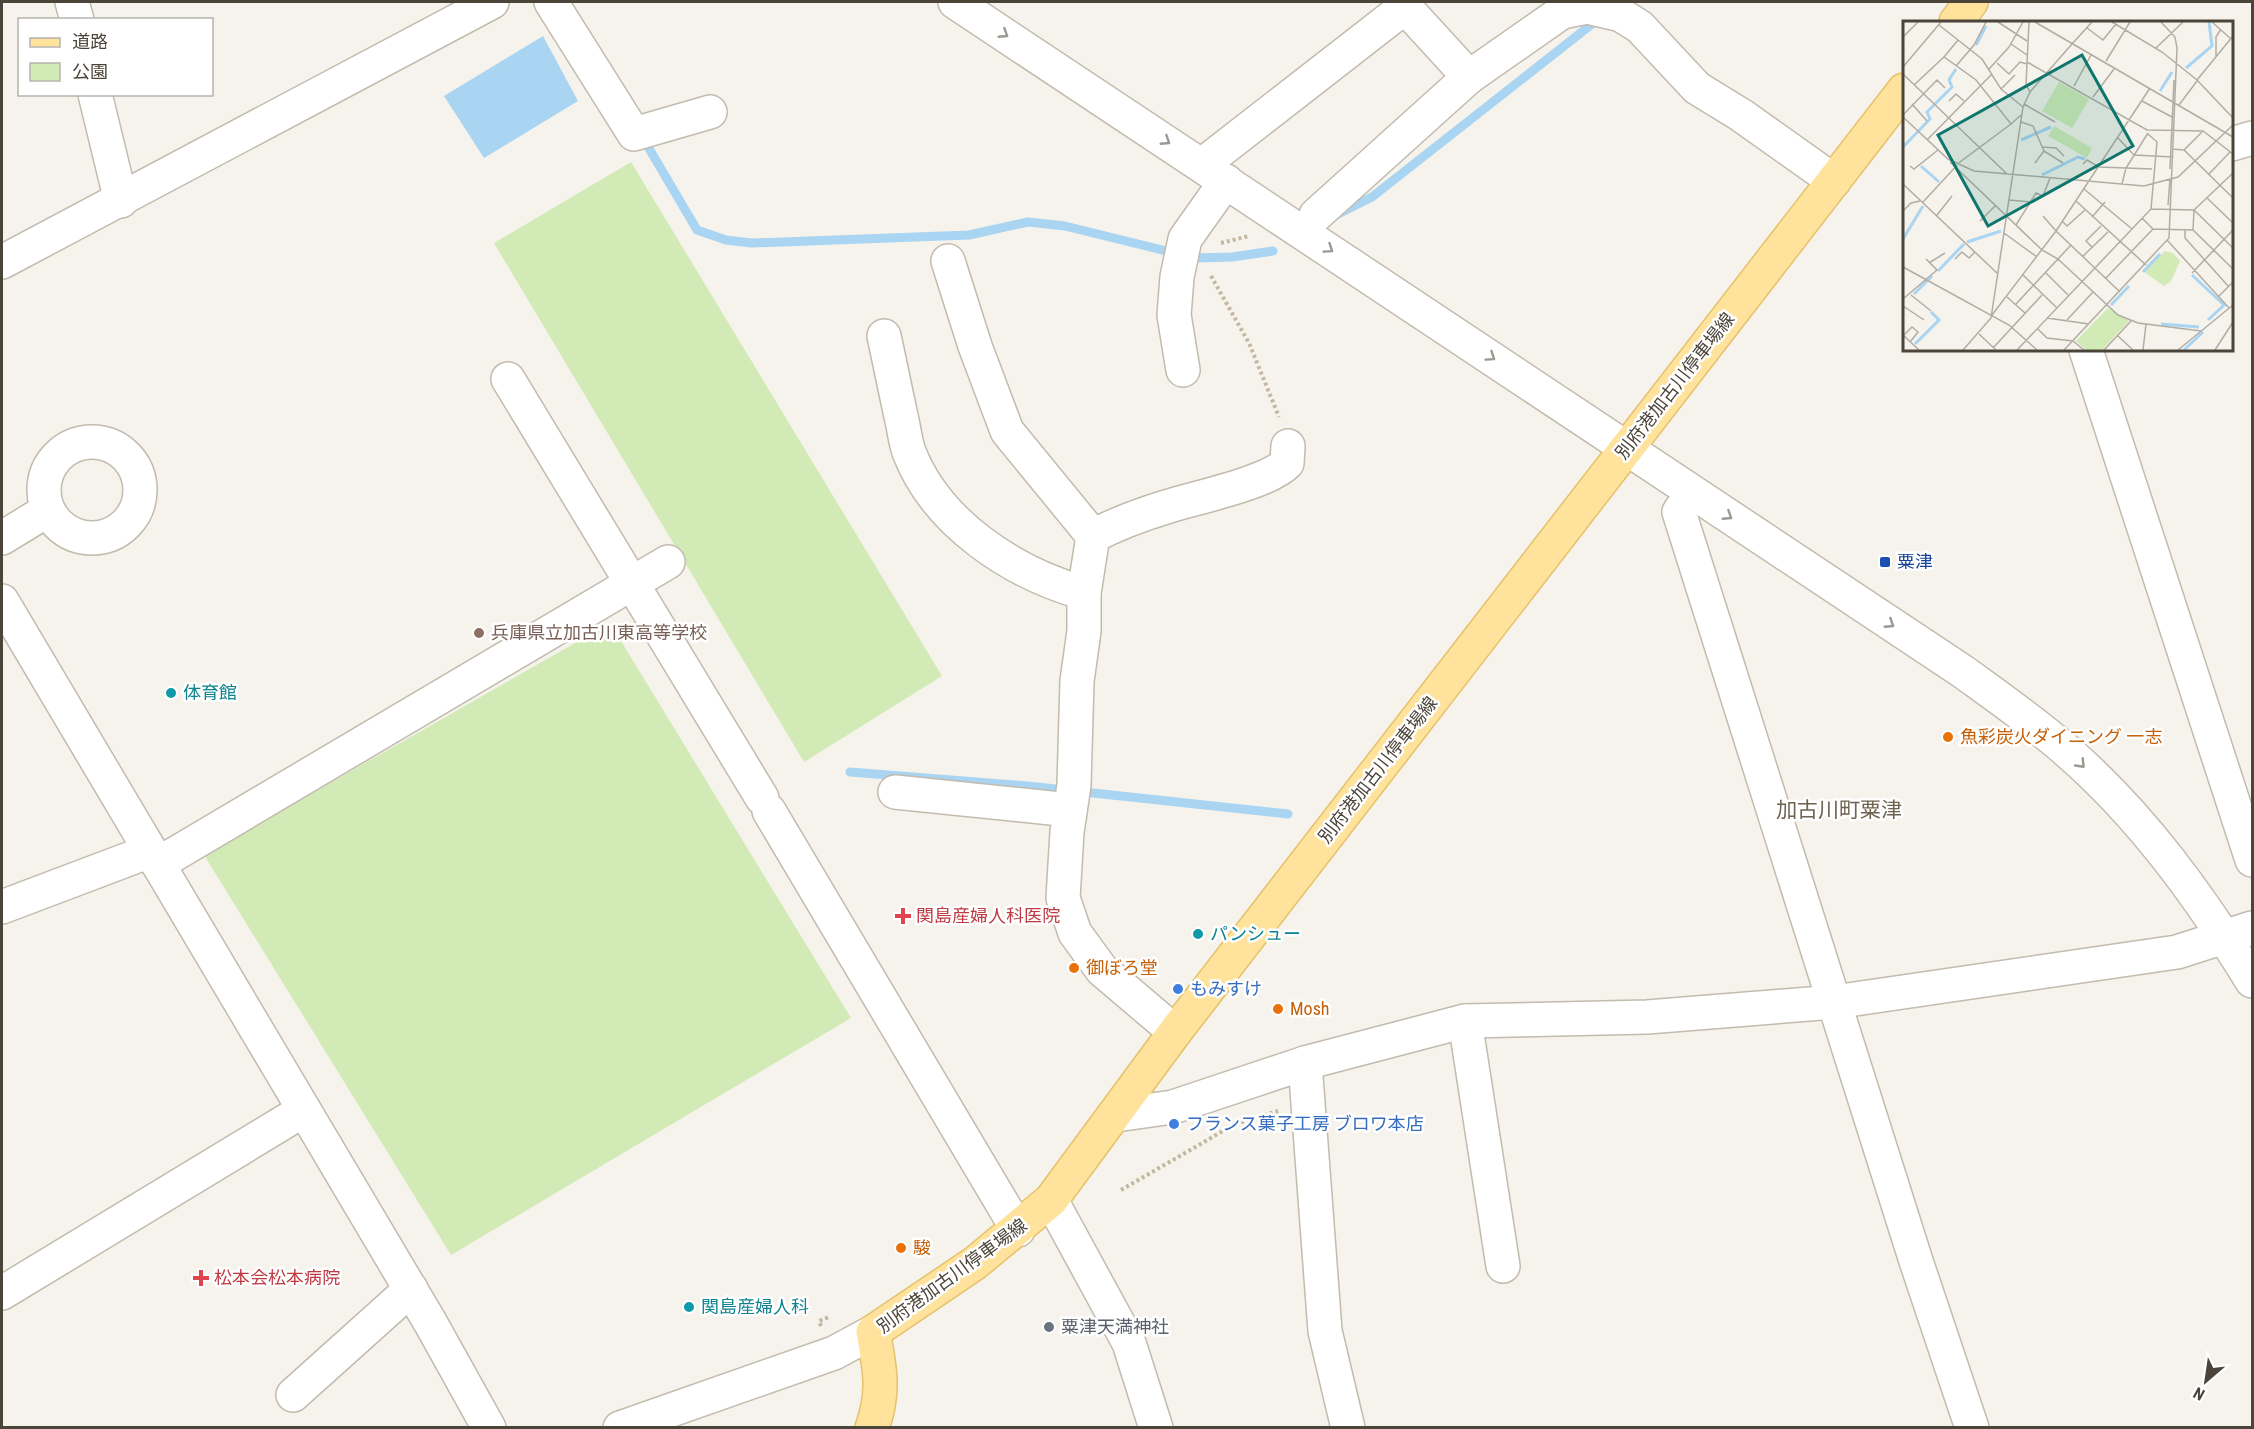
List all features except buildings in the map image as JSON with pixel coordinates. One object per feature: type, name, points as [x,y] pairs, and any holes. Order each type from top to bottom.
[{"type":"main road","points":[[1957,21],[1972,2]]},
{"type":"main road","name":"別府港加古川停車場線","points":[[872,1428],[878,1407],[882,1374],[873,1332],[975,1263],[1018,1230],[1051,1200],[1116,1116],[1175,1032],[1903,93]]},
{"type":"street","points":[[72,2],[76,18]]},
{"type":"street","points":[[2,262],[121,201],[492,2]]},
{"type":"street","points":[[551,2],[634,134],[710,112]]},
{"type":"street","points":[[955,2],[1962,671],[2068,752],[2239,933],[2253,981]]},
{"type":"street","points":[[1972,2],[1979,21]]},
{"type":"street","points":[[1316,215],[1470,77],[1562,12],[1589,4],[1621,15],[1640,27],[1697,88],[1741,115],[1834,182]]},
{"type":"street","points":[[1183,370],[1174,315],[1192,273],[1201,241],[1214,173],[1405,7],[1470,77]]},
{"type":"street","points":[[95,96],[121,201]]},
{"type":"street","points":[[2233,144],[2253,138]]},
{"type":"street","points":[[948,261],[975,346],[1007,431],[1093,536],[1084,593],[1084,631],[1077,681],[1072,799],[1063,898],[1075,933],[1102,970],[1175,1032]]},
{"type":"street","points":[[884,336],[909,451],[933,492],[964,528],[1002,558],[1044,580],[1084,593]]},
{"type":"street","points":[[2086,351],[2253,860]]},
{"type":"street","points":[[507,379],[765,805],[1018,1230]]},
{"type":"street","points":[[1093,536],[1154,510],[1267,476],[1287,463],[1288,446]]},
{"type":"street","points":[[1692,493],[1679,512],[1972,1428]]},
{"type":"street","points":[[2,538],[48,510]]},
{"type":"street","points":[[2,907],[154,857],[668,562]]},
{"type":"street","points":[[2,602],[411,1289],[489,1428]]},
{"type":"street","points":[[895,792],[1072,799]]},
{"type":"street","points":[[1116,1116],[1173,1107],[1305,1064],[1465,1021],[1647,1017],[1834,1002],[2177,952],[2239,933]]},
{"type":"street","points":[[1465,1021],[1479,1190],[1503,1266]]},
{"type":"street","points":[[1305,1064],[1325,1331],[1348,1428]]},
{"type":"street","points":[[2,1293],[304,1110]]},
{"type":"street","points":[[1051,1200],[1129,1343],[1156,1428]]},
{"type":"street","points":[[293,1395],[411,1289]]},
{"type":"street","points":[[620,1428],[834,1353],[873,1332]]},
{"type":"path","points":[[1201,241],[1250,235]]},
{"type":"path","points":[[1192,273],[1262,370],[1288,446]]},
{"type":"path","points":[[1121,1190],[1235,1124],[1308,1104]]},
{"type":"green space","points":[[631,162],[942,676],[804,762],[494,243]]},
{"type":"green space","points":[[610,623],[851,1018],[451,1255],[204,855]]},
{"type":"water","points":[[543,36],[578,101],[484,158],[444,96]]},
{"type":"waterway","points":[[1336,215],[1372,197],[1592,24]]},
{"type":"waterway","points":[[647,145],[697,230],[726,240],[752,243],[969,235],[1028,222],[1065,226],[1195,258],[1232,257],[1273,251]]},
{"type":"waterway","points":[[850,772],[1028,786],[1288,814]]},
{"type":"place","name":"粟津","points":[[1885,562]]},
{"type":"place","name":"兵庫県立加古川東高等学校","points":[[479,633]]},
{"type":"place","name":"体育館","points":[[171,693]]},
{"type":"place","name":"魚彩炭火ダイニング 一志","points":[[1948,737]]},
{"type":"place","name":"関島産婦人科医院","points":[[903,916]]},
{"type":"place","name":"パンシュー","points":[[1198,934]]},
{"type":"place","name":"御ぼろ堂","points":[[1074,968]]},
{"type":"place","name":"もみすけ","points":[[1178,989]]},
{"type":"place","name":"Mosh","points":[[1278,1009]]},
{"type":"place","name":"フランス菓子工房 ブロワ本店","points":[[1174,1124]]},
{"type":"place","name":"駿","points":[[901,1248]]},
{"type":"place","name":"松本会松本病院","points":[[201,1278]]},
{"type":"place","name":"関島産婦人科","points":[[689,1307]]},
{"type":"place","name":"粟津天満神社","points":[[1049,1327]]},
{"type":"district","name":"加古川町粟津","points":[[1839,810]]}]
